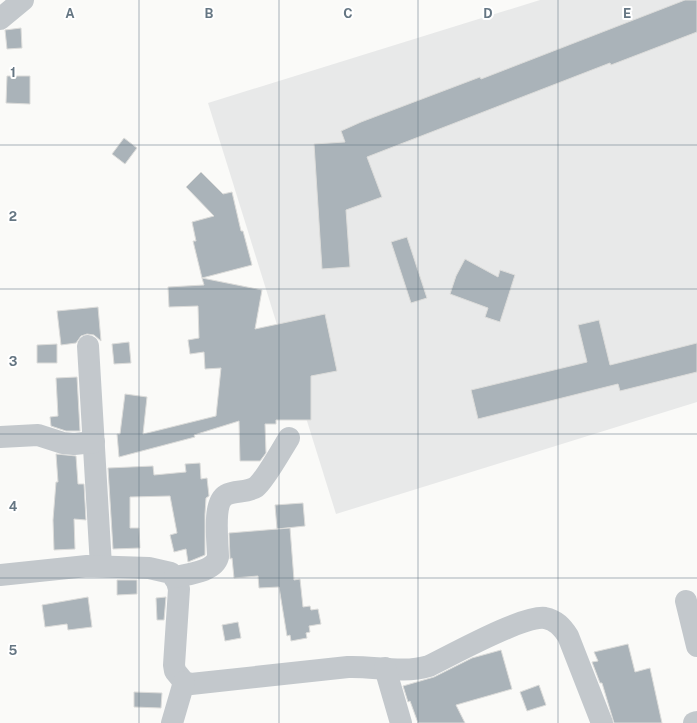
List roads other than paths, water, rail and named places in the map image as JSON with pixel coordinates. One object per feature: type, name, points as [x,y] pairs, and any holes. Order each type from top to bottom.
[{"type":"street","points":[[0,19],[23,0]]},
{"type":"street","points":[[88,346],[101,566]]},
{"type":"street","points":[[0,437],[38,435],[63,443],[74,444],[94,442]]},
{"type":"street","points":[[175,577],[208,568],[216,562],[218,557],[217,516],[222,498],[228,494],[248,490],[259,484],[289,438]]},
{"type":"street","points":[[0,575],[87,566],[165,570],[175,577],[179,589],[174,665],[176,671],[184,682],[191,684],[348,667],[369,666],[401,670],[418,670],[518,624],[543,618],[553,620],[562,627],[568,636],[602,723]]},
{"type":"street","points":[[686,601],[697,646]]},
{"type":"street","points":[[385,668],[401,723]]},
{"type":"street","points":[[172,723],[184,682]]}]
